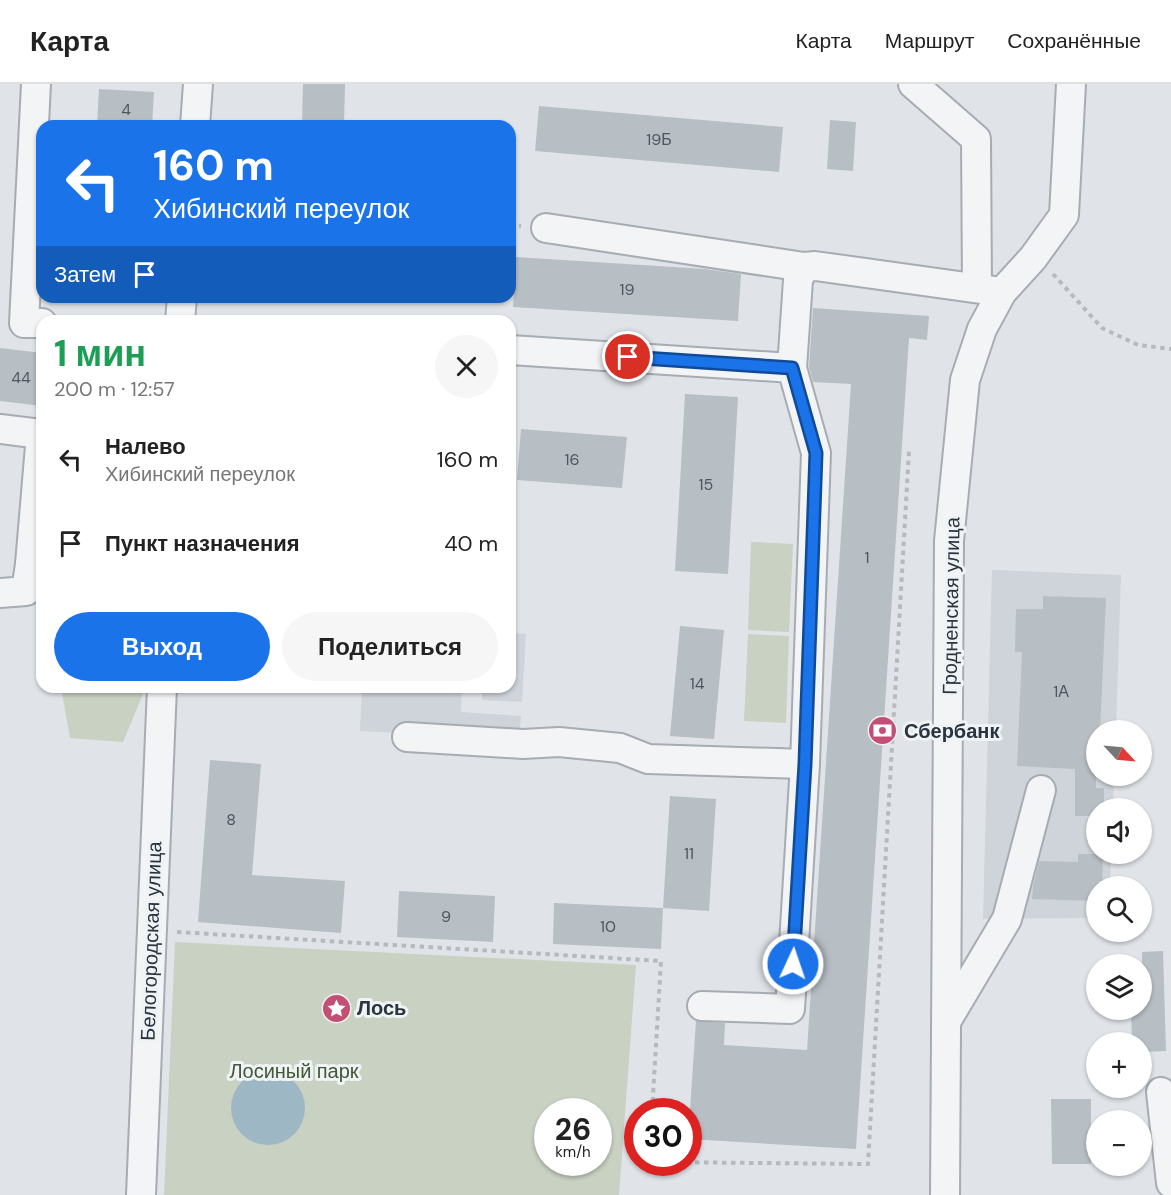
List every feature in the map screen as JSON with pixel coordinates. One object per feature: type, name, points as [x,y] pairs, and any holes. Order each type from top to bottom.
[{"type":"street","points":[[22,322],[36,84]]},
{"type":"street","points":[[195,120],[198,84]]},
{"type":"street","points":[[546,228],[804,267],[815,266],[990,290],[976,139],[913,84]]},
{"type":"street","name":"Гродненская улица","points":[[945,1195],[950,541],[965,380],[990,290],[1033,258],[1064,215],[1071,84]]},
{"type":"street","points":[[702,1006],[790,1009],[805,764],[816,453],[792,368],[798,279],[804,267]]},
{"type":"street","points":[[516,350],[792,368]]},
{"type":"street","points":[[0,429],[36,434]]},
{"type":"street","points":[[0,593],[26,591],[36,565]]},
{"type":"street","name":"Белогородская улица","points":[[141,1195],[162,693]]},
{"type":"street","points":[[407,737],[523,744],[559,742],[620,748],[648,759],[805,764]]},
{"type":"street","points":[[946,1021],[1007,919],[1041,790]]},
{"type":"street","points":[[1161,1092],[1171,1183]]},
{"type":"path","points":[[1033,258],[1047,267],[1102,328],[1138,345],[1171,349]]},
{"type":"path","points":[[702,1162],[867,1164],[909,451]]},
{"type":"path","points":[[171,931],[661,961],[653,1098]]},
{"type":"shaded area","points":[[992,570],[1121,575],[1116,720],[1086,720],[1086,786],[1114,786],[1113,798],[1086,798],[1086,864],[1111,864],[1110,876],[1086,876],[1086,918],[983,919]]},
{"type":"shaded area","points":[[516,633],[526,634],[522,702],[482,700],[482,693],[516,693]]},
{"type":"shaded area","points":[[362,693],[462,693],[461,712],[521,716],[519,739],[360,731]]},
{"type":"green space","points":[[751,542],[793,544],[789,632],[748,630]]},
{"type":"green space","points":[[748,634],[789,636],[786,723],[744,721]]},
{"type":"green space","points":[[62,693],[143,693],[123,742],[70,738]]},
{"type":"green space","name":"Лосиный парк","points":[[175,942],[636,965],[626,1098],[624,1098],[619,1195],[164,1195]]},
{"type":"water","points":[[268,1071],[289,1077],[299,1087],[305,1108],[299,1129],[289,1139],[268,1145],[247,1139],[237,1129],[231,1108],[237,1087],[247,1077]]},
{"type":"building","points":[[303,84],[345,84],[344,120],[302,120]]},
{"type":"building","points":[[99,89],[154,92],[152,120],[97,120]]},
{"type":"building","points":[[539,106],[783,127],[779,172],[535,151]]},
{"type":"building","points":[[830,120],[856,122],[853,171],[827,169]]},
{"type":"building","points":[[516,257],[705,269],[741,274],[738,321],[513,307],[513,303],[516,303]]},
{"type":"building","points":[[813,308],[929,316],[927,340],[909,338],[856,1149],[702,1140],[702,1098],[691,1098],[696,1021],[725,1023],[724,1045],[807,1050],[851,384],[813,382],[809,367]]},
{"type":"building","points":[[0,348],[36,352],[36,405],[0,401]]},
{"type":"building","points":[[685,394],[738,397],[728,574],[675,571]]},
{"type":"building","points":[[521,429],[627,437],[622,488],[517,480]]},
{"type":"building","points":[[1043,596],[1106,598],[1100,720],[1086,720],[1086,786],[1104,788],[1104,798],[1086,798],[1086,816],[1075,816],[1075,769],[1017,766],[1022,652],[1015,652],[1016,609],[1043,609]]},
{"type":"building","points":[[680,626],[724,630],[714,739],[670,736]]},
{"type":"building","points":[[210,760],[261,764],[252,875],[345,881],[341,933],[198,922]]},
{"type":"building","points":[[670,796],[716,799],[709,911],[663,908]]},
{"type":"building","points":[[1078,854],[1086,854],[1086,864],[1103,864],[1102,876],[1086,876],[1086,901],[1032,899],[1039,861],[1078,862]]},
{"type":"building","points":[[399,891],[495,896],[493,942],[397,937]]},
{"type":"building","points":[[554,903],[663,908],[661,949],[553,944]]},
{"type":"building","points":[[1163,951],[1166,1051],[1152,1052],[1152,1032],[1132,1032],[1131,1020],[1152,1020],[1152,954],[1142,954],[1142,952]]},
{"type":"building","points":[[1051,1099],[1091,1099],[1091,1110],[1086,1110],[1086,1164],[1052,1164]]},
{"type":"place","name":"Сбербанк","points":[[883,731]]},
{"type":"place","name":"Лось","points":[[336,1008]]},
{"type":"route","points":[[628,357],[792,368],[803,404],[816,453],[805,764],[793,964]]}]
